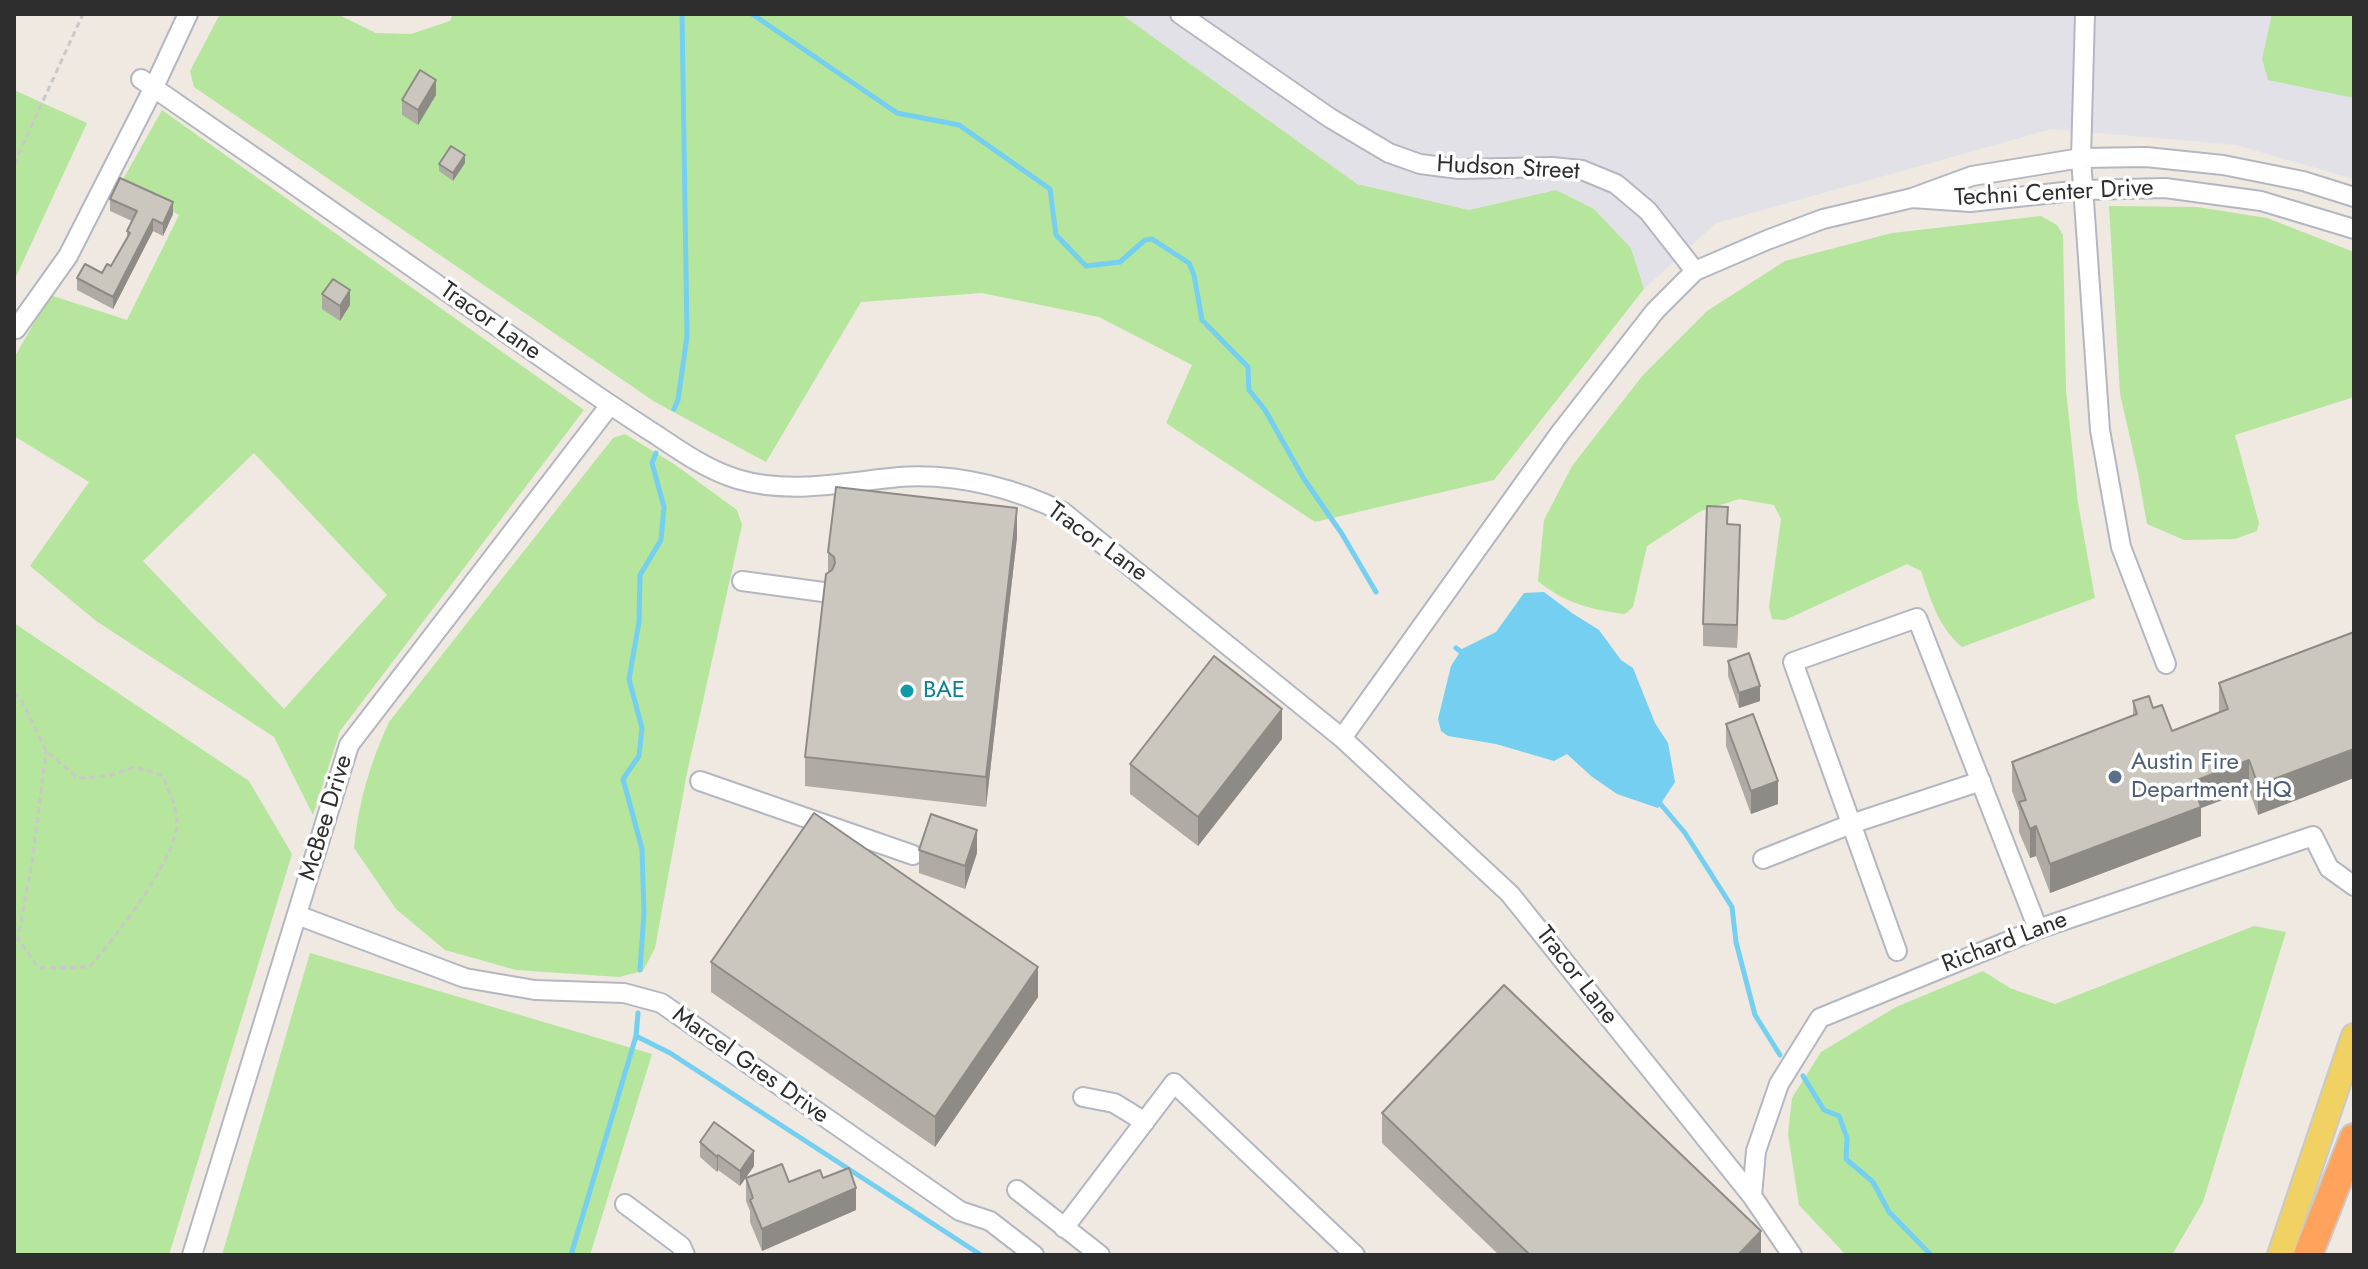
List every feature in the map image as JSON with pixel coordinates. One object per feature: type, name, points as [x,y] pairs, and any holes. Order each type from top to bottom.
[{"type":"highway","points":[[2308,1255],[2354,1138]]},
{"type":"main road","points":[[2280,1255],[2354,1036]]},
{"type":"street","points":[[16,329],[68,256],[148,83],[188,14]]},
{"type":"street","name":"Hudson Street","points":[[1180,14],[1330,118],[1389,153],[1420,164],[1459,169],[1552,167],[1582,170],[1616,184],[1648,211],[1695,271]]},
{"type":"street","points":[[2085,14],[2081,158],[2100,430],[2121,547],[2166,664]]},
{"type":"street","name":"Tracor Lane","points":[[148,83],[610,405],[701,464],[738,479],[776,486],[806,487],[903,477],[978,481],[1063,512],[1342,738],[1510,894],[1752,1196],[1792,1255]]},
{"type":"street","name":"Techni Center Drive","points":[[1912,198],[1972,176],[2081,158],[2146,157],[2223,165],[2303,181],[2354,197]]},
{"type":"street","name":"Techni Center Drive","points":[[1912,198],[1970,202],[2083,190],[2165,188],[2261,201],[2354,229]]},
{"type":"street","points":[[1342,738],[1560,433],[1655,311],[1695,271],[1823,219],[1912,198]]},
{"type":"street","name":"McBee Drive","points":[[192,1255],[349,745],[610,405]]},
{"type":"street","points":[[742,581],[823,592]]},
{"type":"street","points":[[1897,951],[1793,662],[1917,618],[2038,929]]},
{"type":"street","points":[[700,781],[913,855]]},
{"type":"street","points":[[1763,859],[1851,824],[1981,781]]},
{"type":"street","name":"Richard Lane","points":[[1752,1196],[1756,1151],[1779,1084],[1820,1018],[2038,929],[2313,836],[2329,868],[2354,886]]},
{"type":"street","name":"Marcel Gres Drive","points":[[297,915],[465,978],[535,990],[624,993],[661,1003],[960,1211],[990,1221],[1034,1255]]},
{"type":"street","points":[[1064,1228],[1174,1083],[1355,1255]]},
{"type":"street","points":[[1083,1097],[1114,1103],[1145,1122]]},
{"type":"street","points":[[1017,1190],[1100,1255]]},
{"type":"street","points":[[625,1204],[681,1246],[685,1255]]},
{"type":"path","points":[[14,164],[83,14]]},
{"type":"path","points":[[14,693],[22,701],[46,751],[78,778],[109,776],[134,767],[162,775],[177,821],[167,857],[116,938],[89,967],[39,968],[18,939],[33,856],[46,751]]},
{"type":"shaded area","points":[[1121,14],[2354,14],[2354,179],[2236,145],[2052,129],[1716,223],[1644,289],[1631,248],[1594,209],[1556,190],[1469,210],[1357,184]]},
{"type":"green space","points":[[220,14],[337,14],[376,33],[411,34],[450,21],[453,14],[1121,14],[1357,184],[1469,210],[1556,190],[1594,209],[1631,248],[1644,289],[1494,480],[1315,522],[1166,423],[1192,365],[1099,317],[982,293],[861,302],[766,462],[655,402],[194,87],[190,71]]},
{"type":"green space","points":[[2272,14],[2354,14],[2354,98],[2268,80],[2262,59]]},
{"type":"green space","points":[[14,90],[87,123],[14,281]]},
{"type":"green space","points":[[162,110],[584,410],[340,731],[313,815],[274,737],[96,621],[30,566],[89,482],[14,436],[14,358],[50,295],[127,320],[179,215],[121,183]],"holes":[[[254,453],[387,595],[284,709],[143,561]]]},
{"type":"green space","points":[[2109,206],[2197,207],[2267,218],[2354,252],[2354,397],[2235,435],[2259,523],[2257,531],[2235,539],[2184,540],[2147,524],[2120,394]]},
{"type":"green space","points":[[2041,216],[2057,225],[2063,235],[2066,390],[2078,503],[2095,598],[1962,647],[1941,622],[1921,571],[1907,564],[1785,620],[1772,619],[1769,607],[1781,519],[1774,505],[1739,499],[1701,511],[1647,546],[1633,607],[1625,614],[1579,604],[1558,595],[1538,581],[1544,520],[1572,466],[1643,375],[1707,311],[1785,261],[1892,233]]},
{"type":"green space","points":[[625,434],[674,464],[737,510],[742,525],[687,773],[655,948],[643,971],[619,977],[516,970],[445,950],[396,909],[354,848],[358,816],[371,768],[389,722],[613,438]]},
{"type":"green space","points":[[14,623],[249,781],[292,854],[169,1255],[14,1255]]},
{"type":"green space","points":[[2254,926],[2286,932],[2203,1202],[2172,1255],[1846,1255],[1799,1205],[1788,1134],[1792,1098],[1821,1052],[1896,1007],[1983,971],[2010,988],[2055,1004]]},
{"type":"green space","points":[[310,953],[652,1054],[590,1255],[222,1255]]},
{"type":"water","points":[[1544,592],[1599,630],[1621,660],[1633,668],[1655,723],[1668,743],[1675,782],[1658,808],[1617,794],[1567,754],[1554,761],[1496,744],[1448,736],[1441,731],[1438,719],[1451,666],[1462,649],[1496,632],[1524,593]]},
{"type":"building","points":[[420,70],[436,80],[418,110],[402,100]]},
{"type":"building","points":[[451,146],[465,155],[453,173],[439,164]]},
{"type":"building","points":[[120,178],[173,202],[163,224],[153,219],[113,297],[77,278],[85,264],[102,273],[107,264],[111,266],[130,233],[127,231],[137,211],[110,199]]},
{"type":"building","points":[[333,279],[350,290],[340,306],[322,294]]},
{"type":"building","name":"BAE","points":[[836,487],[1017,508],[986,777],[805,757],[826,574],[835,563],[828,552]]},
{"type":"building","points":[[1707,506],[1728,507],[1727,524],[1740,525],[1737,625],[1703,624]]},
{"type":"building","name":"Austin Fire Department HQ","points":[[2354,632],[2354,749],[2258,785],[2249,760],[2192,782],[2201,807],[2050,864],[2036,826],[2030,829],[2019,802],[2026,800],[2012,762],[2137,714],[2133,701],[2149,696],[2153,708],[2162,705],[2172,731],[2228,709],[2219,683]]},
{"type":"building","points":[[1749,653],[1760,686],[1739,693],[1728,661]]},
{"type":"building","points":[[1214,656],[1282,709],[1198,817],[1130,764]]},
{"type":"building","points":[[1753,714],[1778,781],[1751,791],[1726,724]]},
{"type":"building","points":[[814,813],[1038,967],[935,1117],[711,962]]},
{"type":"building","points":[[931,814],[977,830],[965,866],[919,850]]},
{"type":"building","points":[[1504,985],[1761,1231],[1738,1255],[1530,1255],[1382,1113]]},
{"type":"building","points":[[714,1122],[754,1151],[740,1171],[700,1142]]},
{"type":"building","points":[[782,1164],[789,1182],[820,1170],[823,1178],[849,1168],[856,1188],[762,1229],[750,1200],[753,1198],[746,1178]]},
{"type":"waterway","points":[[674,409],[687,336],[682,14]]},
{"type":"waterway","points":[[752,14],[897,113],[959,125],[1050,189],[1056,235],[1086,266],[1120,262],[1145,240],[1152,239],[1189,263],[1202,320],[1248,367],[1249,390],[1265,410],[1304,479],[1342,534],[1376,592]]},
{"type":"waterway","points":[[640,970],[644,913],[642,849],[623,779],[639,756],[642,728],[629,679],[639,622],[640,575],[661,540],[664,507],[652,463],[656,453]]},
{"type":"waterway","points":[[1456,648],[1465,655]]},
{"type":"waterway","points":[[1658,801],[1685,833],[1732,907],[1736,942],[1755,1015],[1780,1055]]},
{"type":"waterway","points":[[571,1255],[636,1036],[638,1013]]},
{"type":"waterway","points":[[636,1036],[670,1053],[981,1255]]},
{"type":"waterway","points":[[1803,1076],[1824,1110],[1839,1116],[1847,1138],[1846,1159],[1873,1182],[1889,1212],[1931,1255]]},
{"type":"place","name":"BAE","points":[[907,691]]},
{"type":"place","name":"Austin Fire Department HQ","points":[[2115,777]]}]
